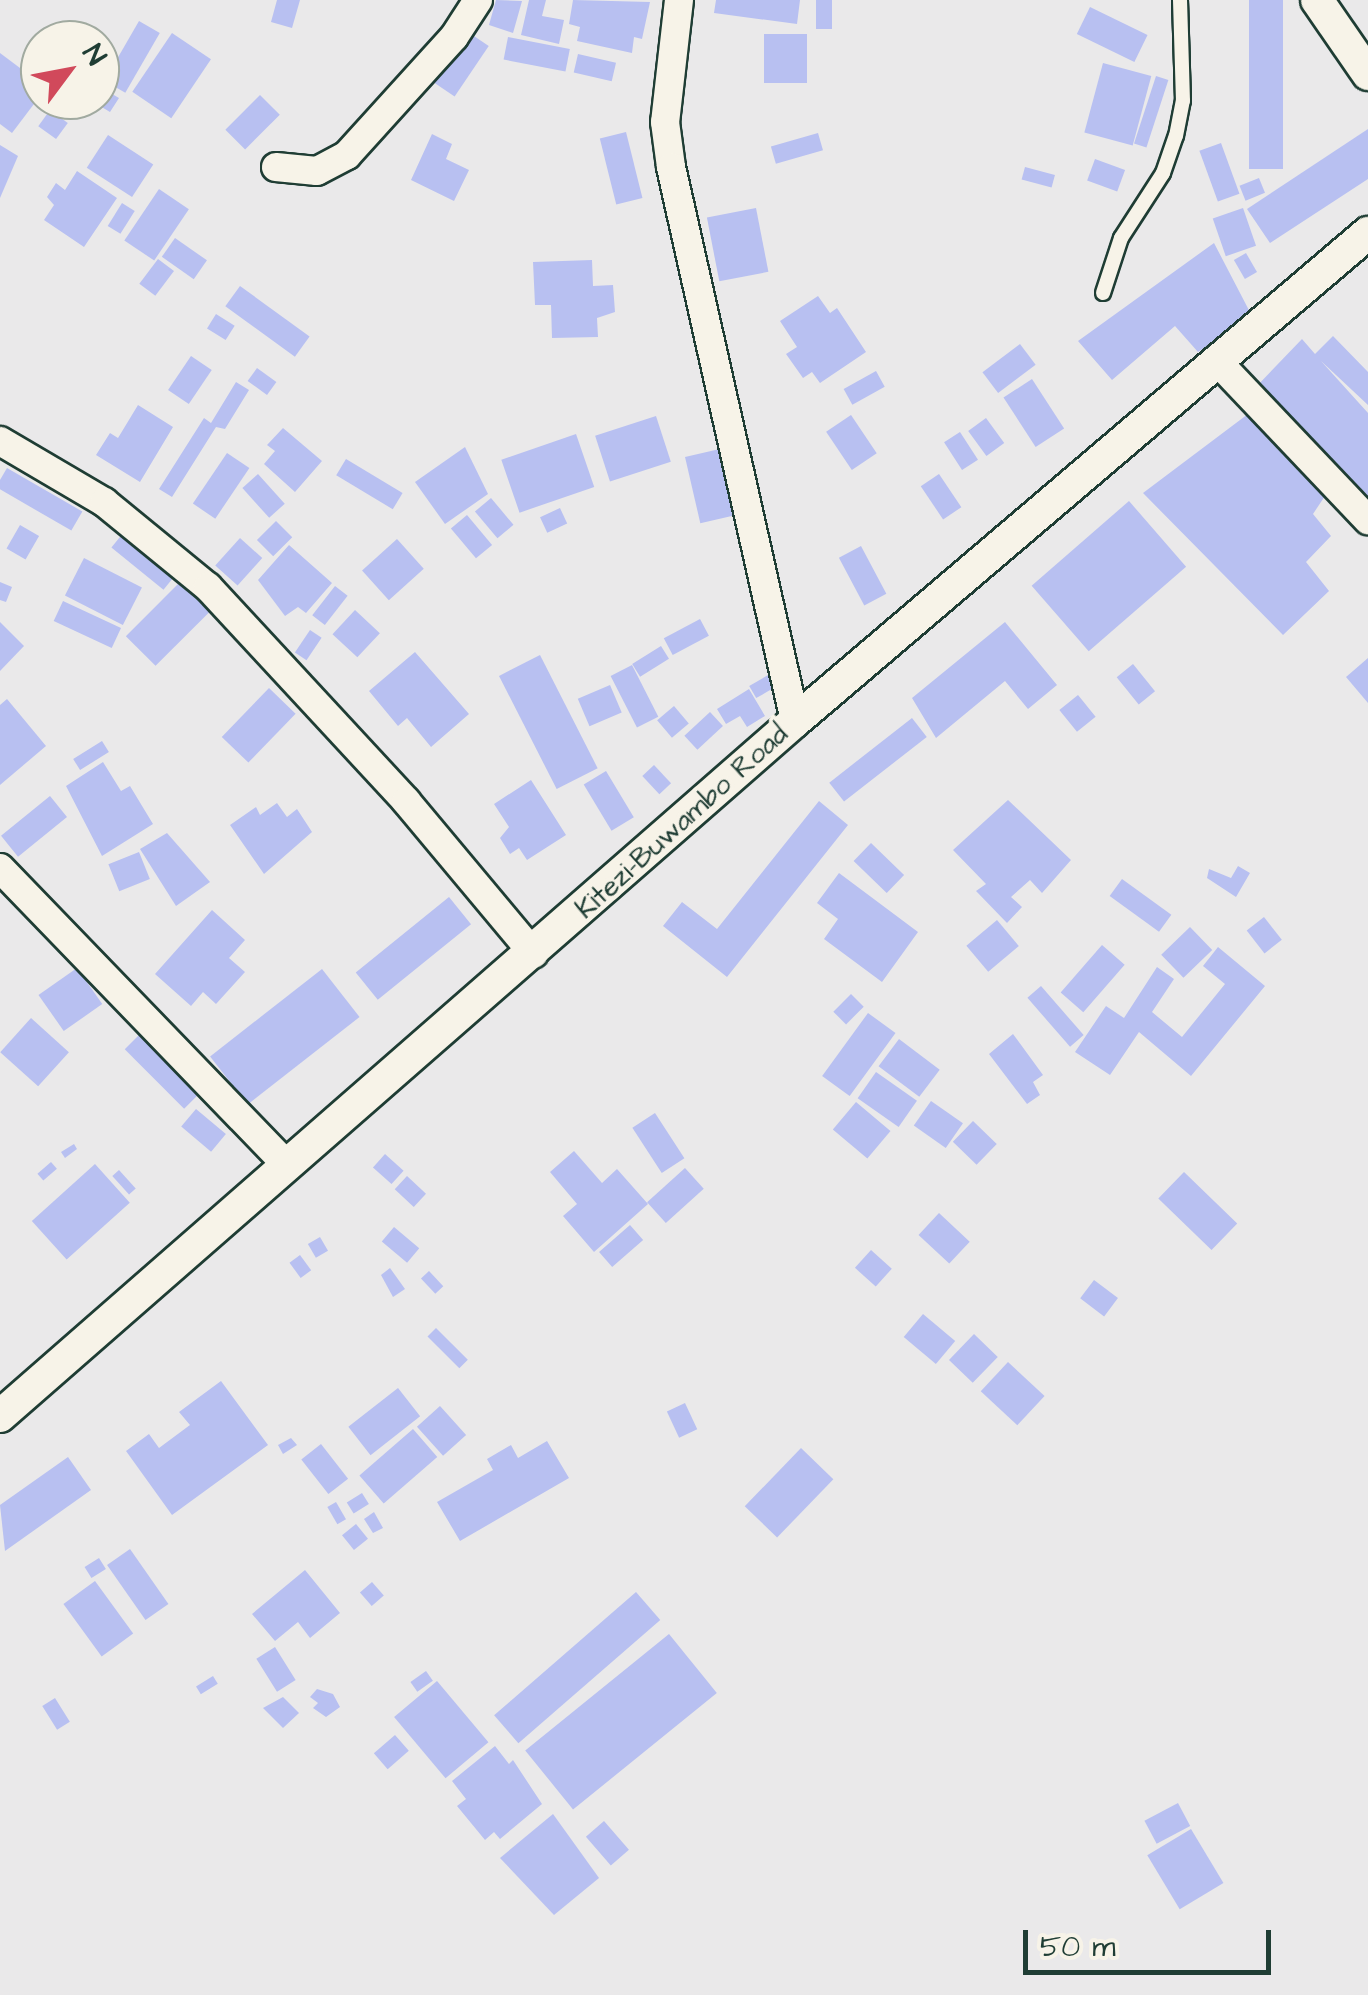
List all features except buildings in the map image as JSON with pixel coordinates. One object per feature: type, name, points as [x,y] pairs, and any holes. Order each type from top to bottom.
[{"type":"street","points":[[276,167],[317,170],[347,156],[454,37],[478,0]]},
{"type":"street","points":[[679,0],[665,122],[672,166],[795,721]]},
{"type":"street","points":[[1317,0],[1368,74]]},
{"type":"street","name":"Kitezi-Buwambo Road","points":[[0,1416],[534,954],[795,721],[1368,233]]},
{"type":"street","points":[[1216,360],[1368,520]]},
{"type":"street","points":[[0,441],[136,525],[208,588],[406,801],[534,954]]},
{"type":"street","points":[[0,868],[288,1166]]},
{"type":"lane","points":[[1104,292],[1120,238],[1163,173],[1176,136],[1183,101],[1180,0]]}]
